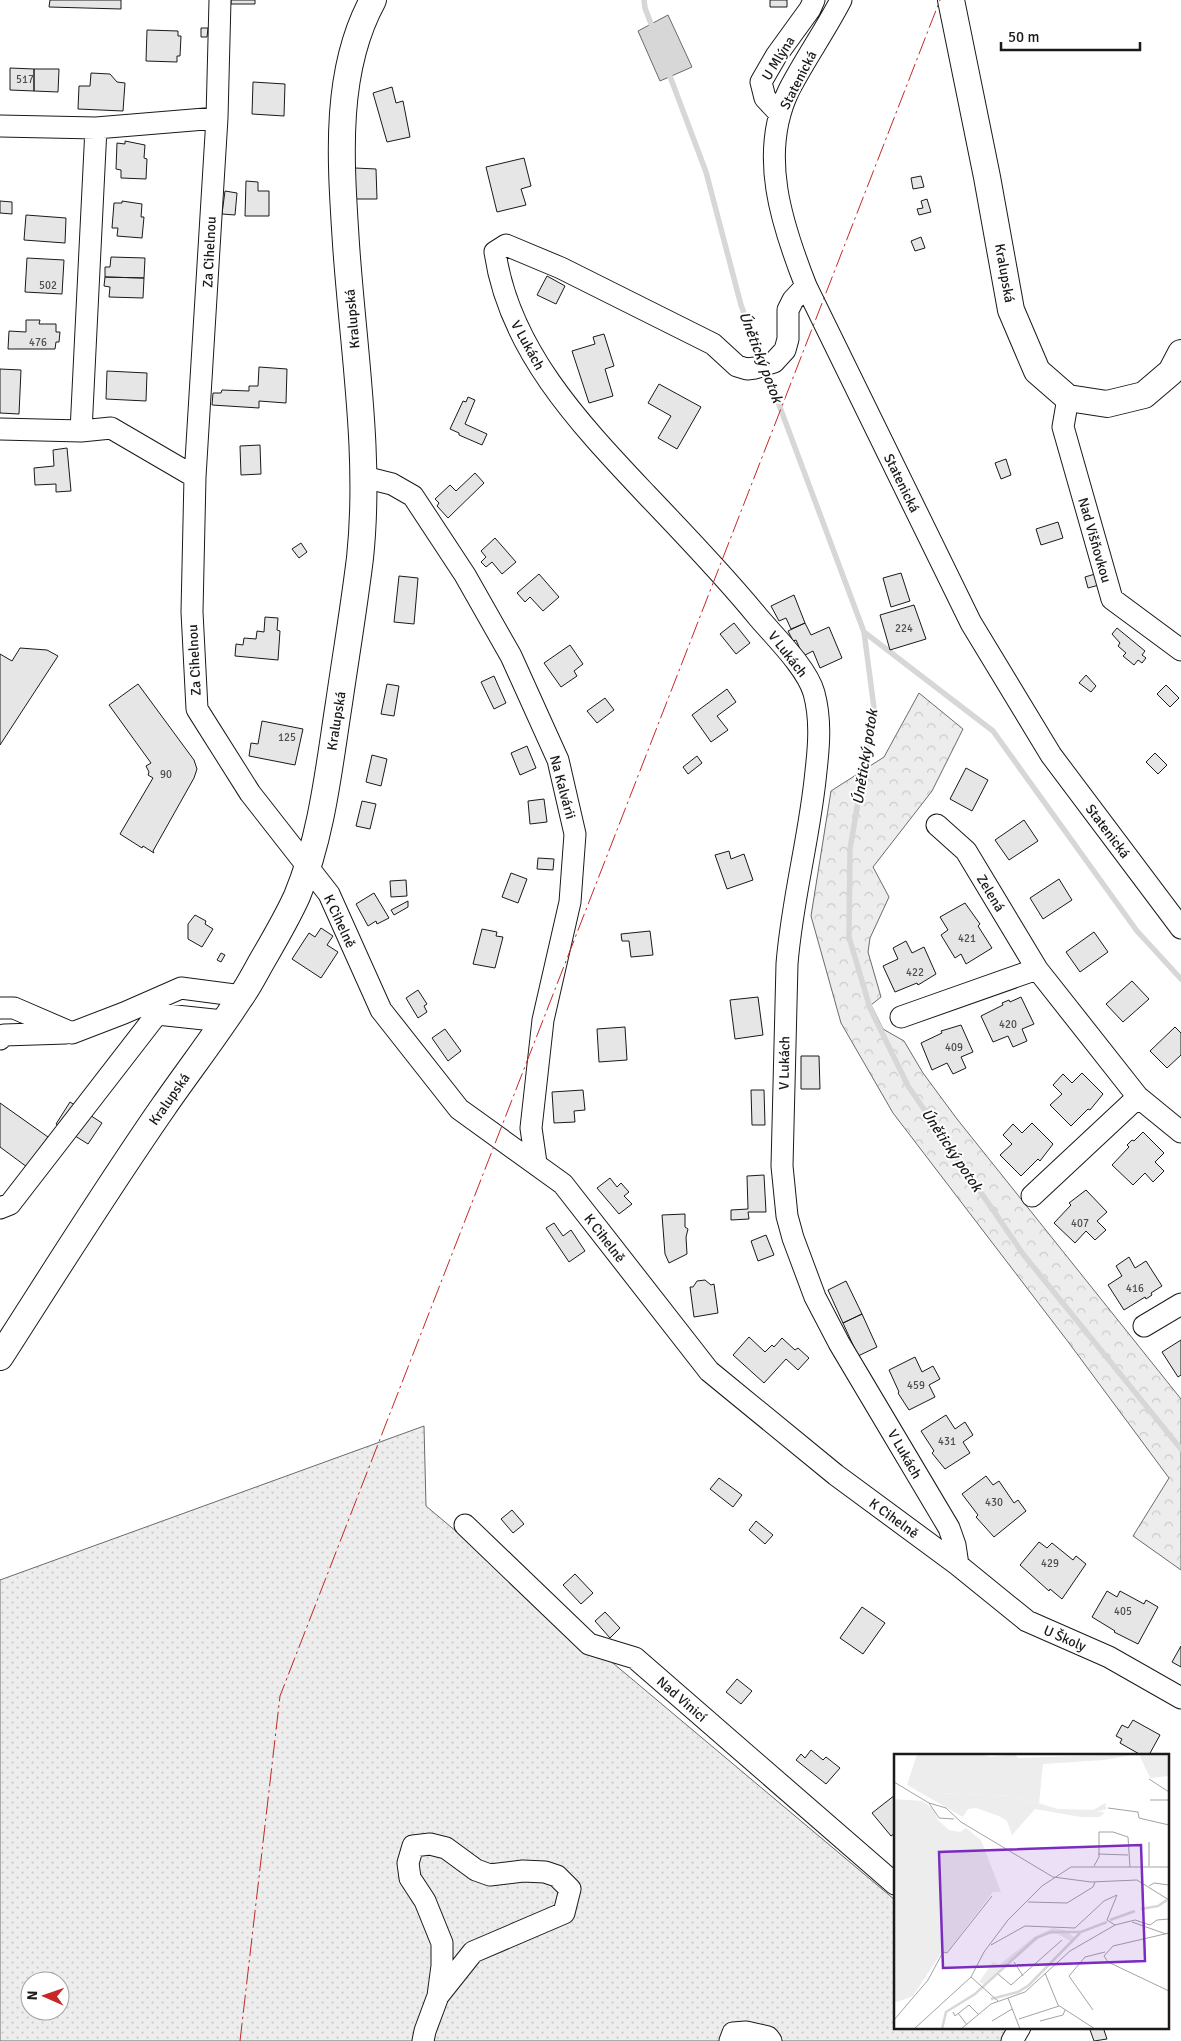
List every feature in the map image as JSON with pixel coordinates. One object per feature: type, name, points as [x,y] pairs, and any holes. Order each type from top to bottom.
[{"type":"main road","name":"Kralupská","points":[[0,1357],[130,1155],[242,996],[287,918],[308,867],[320,820],[362,533],[364,476],[341,159],[346,88],[354,46],[365,15],[373,0]]},
{"type":"main road","name":"Kralupská","points":[[951,0],[987,176],[1011,310],[1037,371],[1068,398]]},
{"type":"main road","points":[[1068,398],[1108,404],[1144,395],[1171,372],[1181,353]]},
{"type":"street","name":"Za Cihelnou","points":[[220,0],[216,118],[195,477],[192,612],[196,708],[250,794],[308,867]]},
{"type":"street","name":"U Mlýna","points":[[780,114],[765,98],[761,82],[776,56],[810,9],[814,0]]},
{"type":"street","name":"Statenická","points":[[841,0],[789,90],[780,114],[773,155],[774,176],[794,257],[806,286],[970,623],[1051,755],[1181,928]]},
{"type":"street","points":[[0,126],[96,128],[216,118]]},
{"type":"street","points":[[81,431],[96,128]]},
{"type":"street","name":"V Lukách","points":[[806,286],[793,300],[788,310],[788,338],[785,350],[774,362],[747,369],[737,366],[713,344],[561,268],[506,245],[495,252],[503,293],[514,320],[554,387],[601,447],[744,599],[806,676],[814,692],[819,731],[815,781],[789,935],[787,964],[782,1166],[784,1193],[793,1238],[815,1297],[839,1343],[949,1528],[955,1545],[958,1565]]},
{"type":"street","name":"Nad Višňovkou","points":[[1068,398],[1063,427],[1112,600],[1181,650]]},
{"type":"street","points":[[0,429],[81,431],[111,428],[195,477]]},
{"type":"street","name":"Na Kalvárii","points":[[364,476],[392,484],[413,496],[465,575],[511,656],[558,760],[575,834],[570,902],[543,1020],[531,1128],[536,1163]]},
{"type":"street","name":"Zelená","points":[[936,825],[966,851],[1037,969],[1138,1097],[1181,1130]]},
{"type":"street","name":"K Cihelně","points":[[308,867],[329,894],[381,1010],[459,1109],[563,1184],[709,1371],[836,1475],[958,1565]]},
{"type":"street","points":[[901,1017],[1037,969]]},
{"type":"street","points":[[0,1039],[4,1035],[72,1033],[181,988],[242,996]]},
{"type":"street","points":[[0,1008],[14,1008],[72,1033]]},
{"type":"street","points":[[0,1208],[10,1204],[157,1014],[223,1022]]},
{"type":"street","points":[[1032,1196],[1138,1097]]},
{"type":"street","points":[[1144,1326],[1181,1304]]},
{"type":"street","name":"Nad Vinicí","points":[[465,1525],[589,1644],[635,1658],[894,1883]]},
{"type":"street","name":"U Školy","points":[[958,1565],[1026,1621],[1109,1657],[1181,1698]]},
{"type":"street","points":[[423,2041],[438,1996],[442,1966],[442,1944],[425,1902],[410,1878],[408,1863],[413,1846],[430,1844],[446,1848],[476,1870],[490,1875],[523,1871],[545,1872],[557,1876],[570,1889],[564,1913],[473,1952],[438,1996]]},
{"type":"street","points":[[1012,2041],[1019,2028]]},
{"type":"street","points":[[730,2041],[733,2033],[746,2032],[768,2037],[770,2041]]},
{"type":"green space","points":[[919,693],[963,729],[932,791],[873,867],[889,897],[870,938],[868,952],[881,997],[871,1005],[883,1029],[904,1041],[923,1073],[957,1119],[1181,1399],[1181,1570],[1133,1536],[1169,1478],[1069,1343],[893,1113],[841,1023],[811,916],[831,791],[884,757]]},
{"type":"green space","points":[[424,1426],[426,1506],[894,1899],[894,2028],[1016,2028],[1018,2041],[0,2041],[0,1580]]},
{"type":"shaded area","points":[[668,15],[692,67],[660,81],[638,31]]},
{"type":"building","points":[[50,0],[121,0],[121,9],[49,7]]},
{"type":"building","points":[[231,0],[255,0],[255,4],[231,4]]},
{"type":"building","points":[[770,0],[787,0],[787,7],[770,7]]},
{"type":"building","points":[[201,28],[208,28],[207,37],[201,37]]},
{"type":"building","points":[[147,30],[178,31],[178,36],[181,36],[180,56],[177,56],[177,62],[146,61]]},
{"type":"building","points":[[10,68],[34,69],[34,91],[10,90]]},
{"type":"building","points":[[34,69],[59,69],[58,92],[34,91]]},
{"type":"building","points":[[91,73],[110,74],[117,82],[125,83],[123,111],[78,109],[79,86],[90,86]]},
{"type":"building","points":[[253,82],[285,84],[284,116],[252,114]]},
{"type":"building","points":[[392,87],[396,103],[403,101],[410,137],[387,142],[373,93]]},
{"type":"building","points":[[125,141],[145,145],[144,158],[147,159],[146,179],[121,178],[121,170],[116,169],[117,143],[125,144]]},
{"type":"building","points":[[524,158],[531,186],[521,189],[526,205],[497,212],[486,167]]},
{"type":"building","points":[[355,168],[376,169],[377,199],[354,199]]},
{"type":"building","points":[[921,176],[924,187],[913,189],[911,178]]},
{"type":"building","points":[[246,181],[258,182],[258,191],[269,191],[269,216],[245,216]]},
{"type":"building","points":[[225,191],[237,193],[235,215],[222,214]]},
{"type":"building","points":[[927,199],[931,212],[919,215],[917,209],[923,208],[921,201]]},
{"type":"building","points":[[0,201],[12,202],[12,214],[0,213]]},
{"type":"building","points":[[122,201],[142,204],[141,217],[144,217],[142,238],[117,236],[118,228],[112,228],[114,203],[122,203]]},
{"type":"building","points":[[26,215],[66,218],[65,243],[24,240]]},
{"type":"building","points":[[921,237],[925,248],[915,251],[911,241]]},
{"type":"building","points":[[111,257],[145,258],[144,278],[105,277],[105,267],[110,267]]},
{"type":"building","points":[[27,258],[64,260],[62,294],[25,292]]},
{"type":"building","points":[[547,276],[565,286],[556,304],[537,295]]},
{"type":"building","points":[[105,277],[144,278],[143,298],[109,297],[110,287],[104,286]]},
{"type":"building","points":[[26,320],[40,320],[39,324],[56,324],[56,332],[60,332],[59,342],[56,342],[55,349],[8,349],[9,331],[26,332]]},
{"type":"building","points":[[604,334],[614,366],[605,369],[613,396],[589,403],[572,351],[595,344],[593,337]]},
{"type":"building","points":[[259,367],[287,369],[286,403],[259,401],[259,408],[212,405],[213,393],[221,393],[222,390],[249,391],[249,386],[258,386]]},
{"type":"building","points":[[0,369],[21,370],[19,414],[0,413]]},
{"type":"building","points":[[107,371],[147,373],[146,401],[106,399]]},
{"type":"building","points":[[659,384],[701,407],[677,449],[658,438],[671,416],[648,403]]},
{"type":"building","points":[[468,397],[475,400],[465,424],[487,434],[482,445],[450,429],[463,401],[466,402]]},
{"type":"building","points":[[260,445],[261,474],[241,475],[240,446]]},
{"type":"building","points":[[67,448],[71,491],[56,492],[56,484],[35,485],[34,468],[54,466],[53,450]]},
{"type":"building","points":[[1006,459],[1011,475],[1001,479],[995,463]]},
{"type":"building","points":[[475,473],[484,483],[448,518],[437,506],[439,503],[435,499],[450,485],[456,491]]},
{"type":"building","points":[[1058,522],[1063,538],[1041,545],[1036,529]]},
{"type":"building","points":[[495,538],[516,562],[502,574],[492,562],[486,567],[481,562],[486,557],[481,551]]},
{"type":"building","points":[[301,543],[307,552],[299,558],[292,549]]},
{"type":"building","points":[[901,573],[910,601],[891,607],[883,578]]},
{"type":"building","points":[[539,574],[559,597],[543,611],[530,597],[525,602],[517,593]]},
{"type":"building","points":[[1095,574],[1099,585],[1088,588],[1085,577]]},
{"type":"building","points":[[399,576],[418,578],[414,624],[394,622]]},
{"type":"building","points":[[794,595],[805,623],[791,629],[786,618],[779,621],[771,606]]},
{"type":"building","points":[[914,605],[926,639],[890,650],[880,615]]},
{"type":"building","points":[[265,617],[278,618],[277,630],[280,631],[278,660],[235,656],[236,644],[243,645],[244,638],[256,639],[257,631],[264,632]]},
{"type":"building","points":[[734,623],[750,643],[736,654],[720,634]]},
{"type":"building","points":[[805,623],[811,635],[829,627],[842,658],[820,668],[813,651],[803,656],[796,640],[793,641],[788,631]]},
{"type":"building","points":[[1117,628],[1145,651],[1142,655],[1146,658],[1142,663],[1138,660],[1134,665],[1123,656],[1126,653],[1118,646],[1120,643],[1112,634]]},
{"type":"building","points":[[570,645],[583,664],[574,671],[577,676],[561,687],[544,663]]},
{"type":"building","points":[[20,648],[47,650],[58,656],[0,745],[0,654],[12,661]]},
{"type":"building","points":[[1086,675],[1096,686],[1091,692],[1079,683]]},
{"type":"building","points":[[494,676],[506,703],[494,709],[481,682]]},
{"type":"building","points":[[138,684],[194,760],[197,769],[194,778],[153,851],[154,853],[120,834],[153,778],[148,775],[149,772],[146,766],[151,763],[109,705]]},
{"type":"building","points":[[387,684],[399,686],[394,716],[381,714]]},
{"type":"building","points":[[1166,685],[1179,698],[1170,707],[1157,694]]},
{"type":"building","points":[[727,689],[736,702],[717,716],[728,730],[711,742],[692,715]]},
{"type":"building","points":[[605,698],[614,710],[597,723],[587,711]]},
{"type":"building","points":[[262,721],[303,729],[295,765],[249,756],[251,743],[258,744]]},
{"type":"building","points":[[527,746],[536,768],[520,775],[511,753]]},
{"type":"building","points":[[1155,753],[1167,765],[1158,774],[1146,762]]},
{"type":"building","points":[[372,755],[387,759],[381,786],[366,782]]},
{"type":"building","points":[[697,756],[702,763],[688,774],[683,767]]},
{"type":"building","points":[[966,768],[988,780],[972,811],[950,799]]},
{"type":"building","points":[[544,799],[547,822],[530,824],[528,801]]},
{"type":"building","points":[[362,801],[376,804],[370,829],[356,826]]},
{"type":"building","points":[[1024,820],[1038,841],[1009,860],[995,840]]},
{"type":"building","points":[[729,851],[731,859],[744,854],[753,880],[727,889],[715,855]]},
{"type":"building","points":[[538,858],[554,859],[553,870],[537,869]]},
{"type":"building","points":[[511,873],[527,879],[518,903],[502,897]]},
{"type":"building","points":[[1059,879],[1072,900],[1043,919],[1030,898]]},
{"type":"building","points":[[406,880],[407,896],[391,897],[390,881]]},
{"type":"building","points":[[374,893],[389,918],[377,924],[376,921],[368,926],[356,904]]},
{"type":"building","points":[[408,901],[408,907],[394,915],[391,910]]},
{"type":"building","points":[[965,903],[980,924],[978,926],[992,948],[966,964],[961,954],[955,958],[941,935],[948,930],[940,917]]},
{"type":"building","points":[[195,915],[206,921],[205,924],[213,929],[202,947],[188,939],[188,924]]},
{"type":"building","points":[[321,928],[333,936],[327,945],[338,952],[321,978],[292,959],[309,933],[315,937]]},
{"type":"building","points":[[482,929],[497,932],[496,936],[503,937],[495,968],[473,964]]},
{"type":"building","points":[[650,931],[653,955],[631,957],[629,941],[622,941],[621,934]]},
{"type":"building","points":[[1094,932],[1108,952],[1080,972],[1066,952]]},
{"type":"building","points":[[906,941],[912,953],[924,947],[936,974],[918,985],[917,983],[895,992],[883,966],[898,959],[893,948]]},
{"type":"building","points":[[221,953],[225,955],[221,962],[217,960]]},
{"type":"building","points":[[1132,981],[1149,999],[1123,1022],[1106,1004]]},
{"type":"building","points":[[418,990],[427,1004],[424,1006],[427,1012],[418,1018],[406,998]]},
{"type":"building","points":[[758,997],[763,1035],[735,1039],[730,1000]]},
{"type":"building","points":[[1021,997],[1034,1024],[1022,1029],[1027,1041],[1013,1047],[1008,1036],[993,1042],[981,1016],[1003,1005],[1002,1003]]},
{"type":"building","points":[[961,1025],[973,1052],[961,1057],[966,1068],[953,1074],[947,1063],[932,1070],[921,1043],[942,1033],[941,1031]]},
{"type":"building","points":[[625,1027],[627,1060],[599,1062],[597,1029]]},
{"type":"building","points":[[1175,1027],[1181,1033],[1181,1055],[1167,1068],[1150,1051]]},
{"type":"building","points":[[445,1029],[461,1051],[448,1061],[432,1038]]},
{"type":"building","points":[[801,1056],[819,1056],[820,1089],[801,1089]]},
{"type":"building","points":[[1082,1073],[1103,1094],[1090,1110],[1088,1109],[1071,1126],[1050,1105],[1062,1094],[1053,1085],[1063,1074],[1072,1083]]},
{"type":"building","points":[[583,1090],[585,1110],[574,1111],[575,1122],[554,1123],[552,1092]]},
{"type":"building","points":[[751,1090],[764,1090],[765,1125],[752,1125]]},
{"type":"building","points":[[70,1102],[102,1123],[88,1144],[56,1124]]},
{"type":"building","points":[[0,1103],[48,1137],[27,1167],[0,1147]]},
{"type":"building","points":[[1032,1123],[1053,1144],[1040,1161],[1038,1159],[1021,1176],[1000,1155],[1012,1144],[1003,1135],[1013,1124],[1022,1133]]},
{"type":"building","points":[[1143,1132],[1164,1153],[1155,1162],[1164,1171],[1153,1182],[1145,1173],[1133,1185],[1112,1165],[1129,1147],[1127,1145]]},
{"type":"building","points":[[764,1175],[766,1212],[748,1212],[749,1219],[731,1220],[731,1210],[748,1209],[747,1176]]},
{"type":"building","points":[[610,1178],[617,1187],[621,1183],[629,1192],[624,1196],[632,1204],[619,1214],[597,1188]]},
{"type":"building","points":[[1086,1190],[1107,1212],[1097,1221],[1106,1230],[1095,1240],[1086,1231],[1075,1243],[1054,1223],[1071,1205],[1069,1203]]},
{"type":"building","points":[[685,1214],[685,1227],[688,1229],[686,1237],[687,1254],[669,1263],[665,1254],[662,1215]]},
{"type":"building","points":[[554,1223],[563,1236],[571,1230],[585,1251],[569,1262],[546,1228]]},
{"type":"building","points":[[766,1235],[774,1255],[758,1261],[751,1241]]},
{"type":"building","points":[[1129,1257],[1135,1268],[1146,1261],[1162,1286],[1151,1293],[1152,1295],[1146,1299],[1145,1297],[1124,1310],[1108,1285],[1122,1276],[1116,1266]]},
{"type":"building","points":[[705,1280],[711,1285],[714,1284],[718,1313],[694,1317],[690,1287],[693,1287],[697,1281]]},
{"type":"building","points":[[846,1281],[862,1314],[843,1323],[828,1290]]},
{"type":"building","points":[[862,1314],[877,1347],[858,1356],[843,1323]]},
{"type":"building","points":[[749,1337],[765,1352],[772,1345],[774,1347],[782,1338],[795,1350],[798,1348],[809,1358],[798,1370],[786,1359],[764,1383],[733,1355]]},
{"type":"building","points":[[1181,1340],[1181,1375],[1178,1377],[1162,1352]]},
{"type":"building","points":[[915,1357],[922,1372],[933,1366],[940,1379],[929,1385],[935,1397],[909,1410],[898,1393],[889,1370]]},
{"type":"building","points":[[946,1415],[955,1429],[965,1422],[973,1435],[963,1442],[970,1453],[945,1469],[932,1453],[934,1451],[921,1431]]},
{"type":"building","points":[[986,1476],[993,1485],[999,1481],[1014,1503],[1018,1500],[1026,1511],[994,1537],[976,1517],[978,1515],[962,1494]]},
{"type":"building","points":[[719,1478],[742,1495],[733,1507],[710,1489]]},
{"type":"building","points":[[512,1510],[524,1524],[513,1533],[501,1519]]},
{"type":"building","points":[[756,1521],[773,1535],[765,1544],[749,1530]]},
{"type":"building","points":[[1039,1542],[1047,1548],[1052,1543],[1073,1560],[1076,1556],[1086,1564],[1062,1599],[1050,1589],[1049,1591],[1020,1565]]},
{"type":"building","points":[[575,1574],[593,1593],[581,1604],[563,1585]]},
{"type":"building","points":[[1107,1591],[1117,1597],[1120,1591],[1144,1604],[1146,1600],[1158,1607],[1138,1644],[1114,1632],[1092,1617]]},
{"type":"building","points":[[862,1607],[885,1623],[863,1654],[840,1638]]},
{"type":"building","points":[[605,1612],[620,1628],[610,1638],[595,1621]]},
{"type":"building","points":[[1181,1646],[1181,1667],[1172,1662]]},
{"type":"building","points":[[737,1679],[752,1691],[741,1704],[726,1692]]},
{"type":"building","points":[[1133,1720],[1160,1735],[1150,1754],[1139,1754],[1120,1743],[1122,1739],[1116,1736],[1122,1725],[1128,1728]]},
{"type":"building","points":[[811,1750],[823,1760],[826,1757],[840,1768],[826,1784],[796,1760],[801,1754],[805,1758]]},
{"type":"building","points":[[894,1796],[894,1834],[891,1836],[872,1813]]},
{"type":"building","points":[[1089,2028],[1103,2028],[1107,2039],[1094,2041]]},
{"type":"waterway","name":"Únětický potok","points":[[644,0],[653,29]]},
{"type":"waterway","name":"Únětický potok","points":[[668,71],[706,172],[741,305],[762,361]]},
{"type":"waterway","name":"Únětický potok","points":[[766,370],[864,632],[874,708],[850,849],[849,937],[870,1008],[908,1086],[1023,1254],[1181,1449]]},
{"type":"waterway","points":[[864,632],[993,731],[1137,931],[1181,979]]},
{"type":"power","points":[[240,2041],[280,1696],[940,0]]}]
